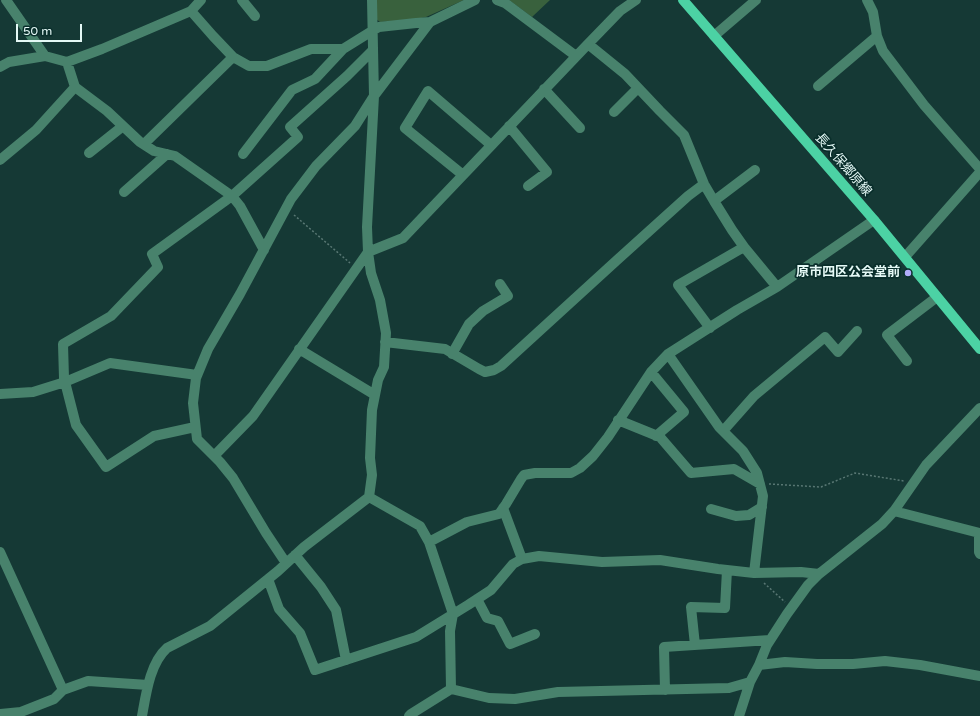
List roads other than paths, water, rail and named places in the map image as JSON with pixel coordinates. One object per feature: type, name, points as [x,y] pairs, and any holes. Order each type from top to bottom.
[{"type":"main road","name":"長久保郷原線","points":[[683,0],[874,220],[980,349]]},
{"type":"street","points":[[0,67],[9,62],[45,56],[67,62],[102,49],[191,11],[200,0]]},
{"type":"street","points":[[242,0],[255,16]]},
{"type":"street","points":[[142,716],[148,685],[156,661],[163,651],[210,626],[268,579],[304,547],[369,497],[372,475],[370,458],[372,410],[378,380],[384,366],[386,334],[380,300],[371,273],[368,252],[367,227],[374,96],[372,0]]},
{"type":"street","points":[[243,154],[292,90],[315,79],[343,49],[379,28],[416,22],[430,22],[475,0]]},
{"type":"street","points":[[497,0],[505,4],[576,56]]},
{"type":"street","points":[[214,456],[253,416],[368,252],[403,238],[576,56],[620,12],[636,0]]},
{"type":"street","points":[[714,36],[756,0]]},
{"type":"street","points":[[867,0],[873,12],[877,36],[883,51],[924,105],[980,168]]},
{"type":"street","points":[[8,1],[45,56]]},
{"type":"street","points":[[191,11],[233,57],[249,66],[268,66],[311,49],[343,49]]},
{"type":"street","points":[[286,563],[233,478],[220,462],[197,439],[193,403],[196,378],[208,349],[240,294],[291,199],[316,166],[355,126],[374,96],[430,22]]},
{"type":"street","points":[[818,86],[877,36]]},
{"type":"street","points":[[588,44],[625,74],[684,135],[704,184],[714,201],[744,247],[777,287]]},
{"type":"street","points":[[195,426],[154,436],[106,468],[76,425],[64,378],[63,344],[111,316],[158,267],[152,254],[232,196],[298,137],[290,127],[347,76],[373,50]]},
{"type":"street","points":[[144,144],[233,57]]},
{"type":"street","points":[[67,62],[75,87],[107,111],[144,144],[154,151],[175,156],[232,196],[240,206],[264,250]]},
{"type":"street","points":[[0,160],[36,130],[75,87]]},
{"type":"street","points":[[614,112],[638,88]]},
{"type":"street","points":[[544,89],[580,128]]},
{"type":"street","points":[[463,175],[405,128],[428,91],[491,145]]},
{"type":"street","points":[[89,153],[123,126]]},
{"type":"street","points":[[508,126],[547,172],[528,186]]},
{"type":"street","points":[[124,192],[167,154]]},
{"type":"street","points":[[714,201],[755,170]]},
{"type":"street","points":[[905,257],[980,172]]},
{"type":"street","points":[[385,342],[445,350],[478,369],[486,372],[494,370],[501,366],[688,196],[704,184]]},
{"type":"street","points":[[429,542],[467,522],[499,514],[524,475],[535,473],[572,472],[580,468],[593,456],[608,437],[651,372],[668,354],[737,310],[777,287],[874,220]]},
{"type":"street","points":[[710,328],[678,285],[744,247]]},
{"type":"street","points":[[452,354],[469,324],[483,311],[508,296],[500,284]]},
{"type":"street","points":[[907,361],[887,335],[936,297]]},
{"type":"street","points":[[723,431],[754,396],[825,337],[838,352],[857,331]]},
{"type":"street","points":[[299,349],[375,395]]},
{"type":"street","points":[[668,354],[718,427],[743,451],[757,473],[763,496],[754,573]]},
{"type":"street","points":[[0,394],[33,392],[65,382],[110,363],[197,375]]},
{"type":"street","points":[[651,372],[684,412],[656,436]]},
{"type":"street","points":[[739,716],[750,682],[759,665],[766,645],[808,585],[819,574],[882,524],[894,511],[926,466],[980,408]]},
{"type":"street","points":[[618,420],[660,437],[691,473],[734,469],[760,484]]},
{"type":"street","points":[[369,497],[420,526],[429,542],[454,614],[450,632],[451,689]]},
{"type":"street","points":[[711,509],[736,516],[749,515],[762,507]]},
{"type":"street","points":[[503,508],[522,559]]},
{"type":"street","points":[[894,511],[980,531],[980,554]]},
{"type":"street","points":[[0,552],[63,690]]},
{"type":"street","points":[[295,555],[336,610],[346,660]]},
{"type":"street","points":[[268,579],[279,609],[300,633],[315,670],[416,638],[491,590],[512,564],[522,559],[539,556],[602,562],[660,560],[754,573],[801,572],[819,574]]},
{"type":"street","points":[[695,645],[691,607],[724,608],[728,570]]},
{"type":"street","points":[[477,599],[487,618],[498,621],[510,644],[535,634]]},
{"type":"street","points":[[665,690],[664,647],[770,640]]},
{"type":"street","points":[[759,665],[785,662],[818,664],[885,662],[920,665],[980,676]]},
{"type":"street","points":[[0,714],[21,712],[54,699],[63,690],[88,681],[148,685]]},
{"type":"street","points":[[409,716],[434,698],[451,689],[489,698],[515,699],[558,692],[729,688],[750,682]]},
{"type":"place","name":"原市四区公会堂前","points":[[908,273]]}]
